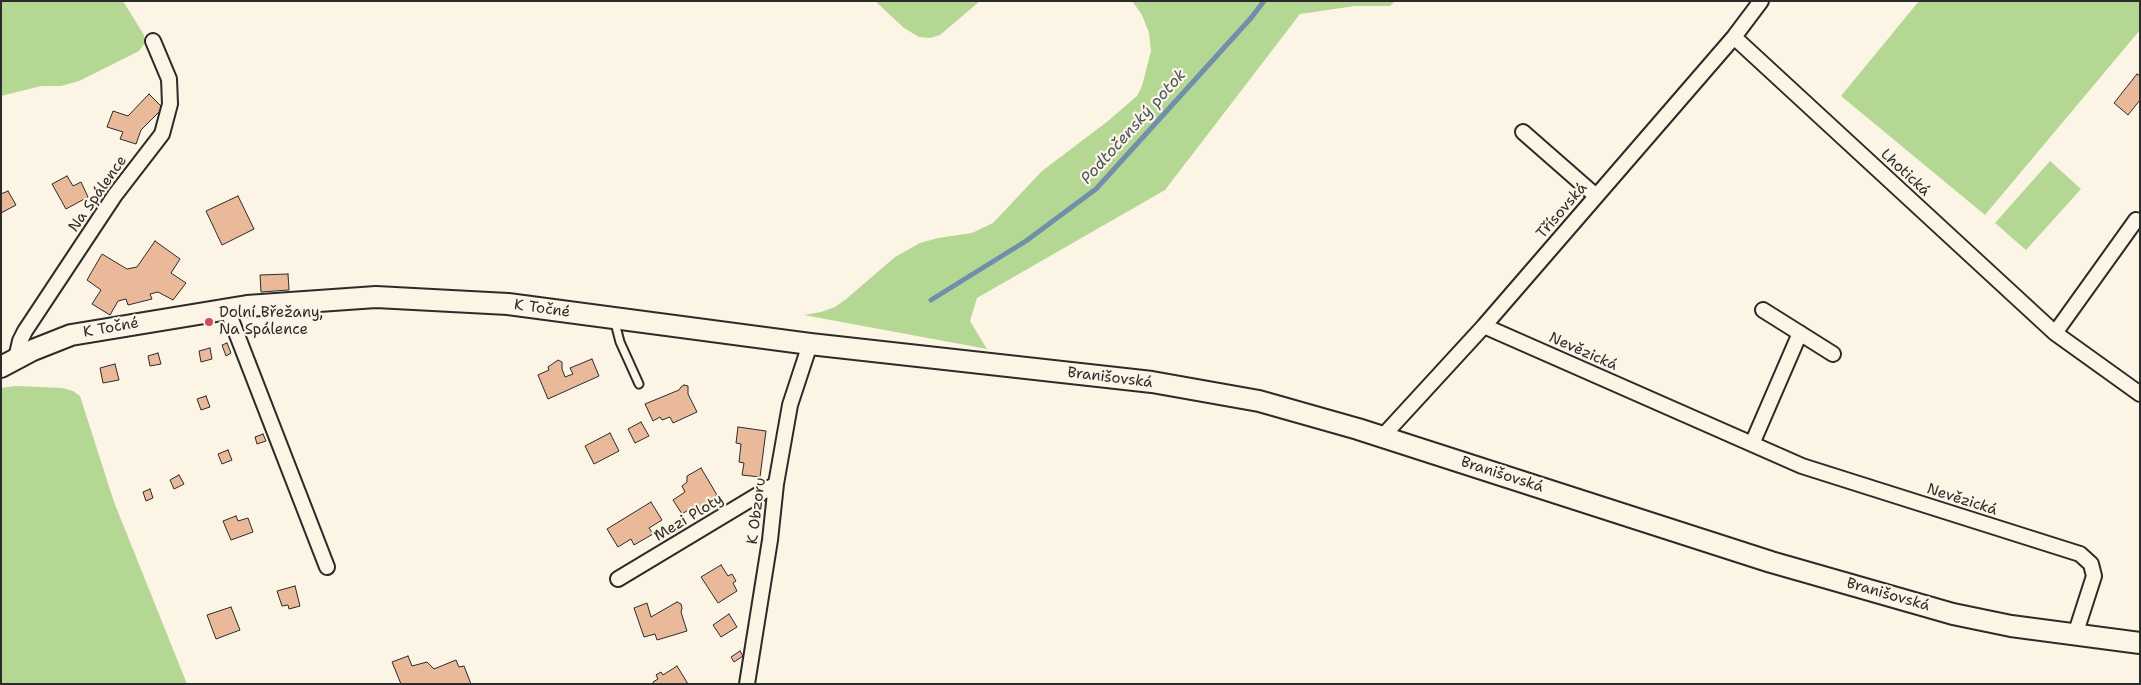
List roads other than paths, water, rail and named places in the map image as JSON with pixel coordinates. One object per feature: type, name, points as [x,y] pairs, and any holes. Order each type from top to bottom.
[{"type":"street","name":"Třísovská","points":[[1382,437],[1484,326],[1734,36],[1761,1]]},
{"type":"street","name":"Lhotická","points":[[1734,36],[2055,333],[2140,394]]},
{"type":"street","name":"Na Spálence","points":[[9,363],[25,332],[115,195],[162,134],[170,104],[169,79],[153,41]]},
{"type":"street","points":[[1523,132],[1596,196]]},
{"type":"street","points":[[2055,333],[2136,220]]},
{"type":"street","name":"K Točné","points":[[9,363],[33,350],[71,335],[247,306],[376,297],[508,304],[855,349]]},
{"type":"street","points":[[227,309],[327,567]]},
{"type":"street","points":[[1763,310],[1834,354]]},
{"type":"street","name":"Nevězická","points":[[1484,326],[1802,466],[2080,554],[2092,564],[2094,576],[2075,634]]},
{"type":"street","points":[[1752,444],[1800,333]]},
{"type":"street","name":"K Obzoru","points":[[748,684],[770,540],[776,484],[790,406],[810,344]]},
{"type":"street","name":"Branišovská","points":[[855,349],[1162,384],[1259,401],[1382,437],[1771,562],[1924,606],[1984,621],[2140,643]]},
{"type":"street","name":"Mezi Ploty","points":[[618,579],[776,484]]},
{"type":"lane","points":[[614,319],[620,342],[639,384]]},
{"type":"waterway","name":"Podtočenský potok","points":[[931,300],[1026,241],[1096,189],[1251,18],[1264,1]]},
{"type":"place","name":"Dolní Břežany, Na Spálence","points":[[209,322]]}]
